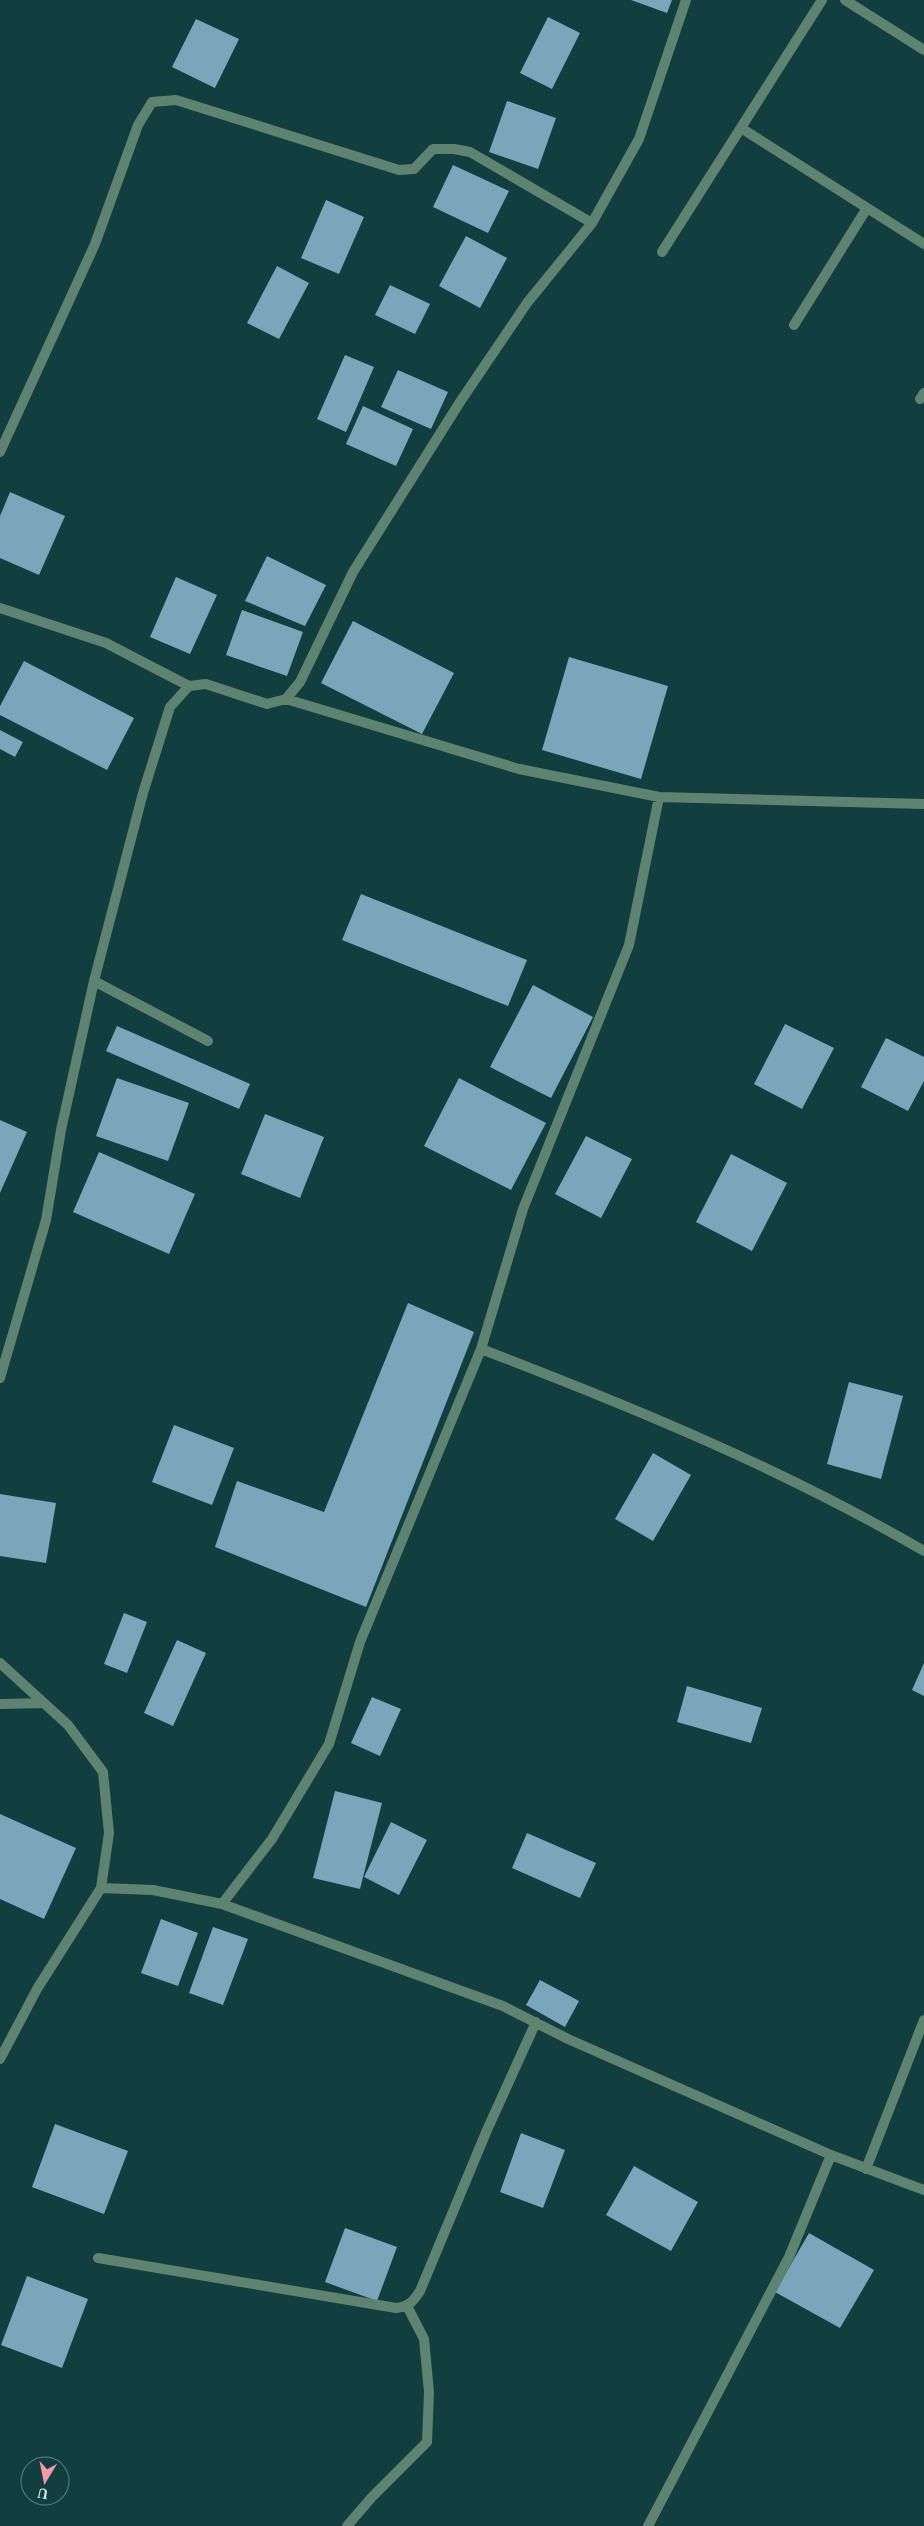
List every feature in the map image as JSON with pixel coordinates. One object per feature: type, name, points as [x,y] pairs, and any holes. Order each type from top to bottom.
[{"type":"street","points":[[286,699],[300,682],[353,572],[460,402],[527,303],[592,223],[639,139],[686,0]]},
{"type":"street","points":[[662,252],[822,0]]},
{"type":"street","points":[[845,0],[924,50]]},
{"type":"street","points":[[0,452],[95,244],[138,125],[152,102],[176,100],[399,170],[414,170],[434,149],[454,148],[470,152],[592,223]]},
{"type":"street","points":[[741,128],[924,244]]},
{"type":"street","points":[[794,325],[866,208]]},
{"type":"street","points":[[0,608],[106,643],[189,686],[206,684],[267,704],[286,699],[519,769],[660,797],[924,804]]},
{"type":"street","points":[[0,1378],[46,1220],[61,1130],[94,981],[143,792],[170,707],[189,686]]},
{"type":"street","points":[[222,1904],[272,1839],[329,1744],[360,1642],[481,1349],[523,1209],[629,945],[660,797]]},
{"type":"street","points":[[94,981],[208,1041]]},
{"type":"street","points":[[481,1349],[662,1420],[852,1509],[924,1551]]},
{"type":"street","points":[[0,1663],[68,1725],[103,1772],[109,1833],[101,1888],[36,1989],[0,2059]]},
{"type":"street","points":[[0,1704],[44,1703]]},
{"type":"street","points":[[101,1888],[153,1890],[222,1904],[504,2006],[568,2039],[830,2155],[924,2190]]},
{"type":"street","points":[[866,2169],[924,2020]]},
{"type":"street","points":[[98,2258],[396,2308],[406,2306],[413,2302],[420,2292],[487,2130],[536,2022]]},
{"type":"street","points":[[648,2526],[790,2257],[830,2155]]},
{"type":"street","points":[[347,2526],[372,2497],[427,2442],[429,2392],[424,2339],[406,2306]]},
{"type":"building","points":[[631,0],[672,0],[667,13]]},
{"type":"building","points":[[548,17],[580,33],[552,89],[520,73]]},
{"type":"building","points":[[196,19],[239,39],[215,88],[172,67]]},
{"type":"building","points":[[507,101],[556,118],[538,169],[489,152]]},
{"type":"building","points":[[453,165],[509,191],[488,233],[433,207]]},
{"type":"building","points":[[326,200],[364,217],[339,274],[301,258]]},
{"type":"building","points":[[466,236],[507,258],[480,308],[439,286]]},
{"type":"building","points":[[277,266],[309,283],[279,339],[247,323]]},
{"type":"building","points":[[390,285],[430,304],[415,334],[375,315]]},
{"type":"building","points":[[345,355],[374,367],[346,432],[317,419]]},
{"type":"building","points":[[398,370],[448,392],[431,429],[381,407]]},
{"type":"building","points":[[363,406],[413,429],[396,466],[346,444]]},
{"type":"building","points":[[10,492],[65,516],[39,575],[0,558],[0,516]]},
{"type":"building","points":[[267,556],[326,585],[305,626],[245,601]]},
{"type":"building","points":[[176,577],[217,595],[190,654],[150,637]]},
{"type":"building","points":[[242,610],[303,632],[287,676],[226,655]]},
{"type":"building","points":[[353,621],[454,673],[422,734],[321,683]]},
{"type":"building","points":[[569,657],[668,686],[641,779],[542,750]]},
{"type":"building","points":[[24,661],[134,718],[107,770],[0,715],[0,706]]},
{"type":"building","points":[[0,730],[23,742],[15,757],[0,749]]},
{"type":"building","points":[[361,894],[527,960],[508,1006],[342,940]]},
{"type":"building","points":[[533,985],[593,1017],[551,1098],[490,1067]]},
{"type":"building","points":[[785,1024],[834,1048],[802,1109],[754,1084]]},
{"type":"building","points":[[117,1026],[250,1084],[239,1109],[106,1051]]},
{"type":"building","points":[[886,1038],[924,1057],[924,1081],[908,1111],[861,1087]]},
{"type":"building","points":[[117,1078],[189,1103],[168,1161],[96,1136]]},
{"type":"building","points":[[459,1078],[546,1123],[511,1190],[424,1146]]},
{"type":"building","points":[[265,1114],[324,1137],[300,1198],[241,1174]]},
{"type":"building","points":[[0,1120],[27,1132],[0,1193]]},
{"type":"building","points":[[586,1136],[632,1159],[601,1218],[555,1194]]},
{"type":"building","points":[[99,1152],[195,1194],[169,1254],[73,1212]]},
{"type":"building","points":[[731,1154],[787,1183],[752,1251],[696,1222]]},
{"type":"building","points":[[408,1303],[474,1332],[366,1607],[215,1547],[237,1481],[324,1512]]},
{"type":"building","points":[[849,1382],[903,1396],[881,1479],[827,1464]]},
{"type":"building","points":[[174,1425],[234,1448],[212,1505],[152,1482]]},
{"type":"building","points":[[653,1453],[691,1475],[653,1541],[615,1519]]},
{"type":"building","points":[[0,1494],[56,1503],[46,1563],[0,1556]]},
{"type":"building","points":[[124,1613],[147,1622],[127,1673],[104,1664]]},
{"type":"building","points":[[177,1640],[206,1653],[173,1726],[144,1713]]},
{"type":"building","points":[[924,1663],[924,1696],[912,1690]]},
{"type":"building","points":[[687,1686],[762,1708],[751,1743],[677,1722]]},
{"type":"building","points":[[372,1697],[401,1709],[380,1756],[351,1743]]},
{"type":"building","points":[[335,1791],[382,1803],[360,1889],[313,1878]]},
{"type":"building","points":[[0,1814],[76,1848],[44,1919],[0,1899]]},
{"type":"building","points":[[391,1822],[427,1840],[399,1895],[364,1877]]},
{"type":"building","points":[[527,1833],[596,1863],[580,1898],[512,1868]]},
{"type":"building","points":[[161,1919],[198,1933],[178,1986],[141,1973]]},
{"type":"building","points":[[213,1927],[248,1939],[223,2005],[189,1993]]},
{"type":"building","points":[[540,1980],[579,2001],[565,2027],[526,2005]]},
{"type":"building","points":[[55,2124],[128,2151],[104,2214],[32,2187]]},
{"type":"building","points":[[521,2133],[565,2150],[543,2208],[500,2192]]},
{"type":"building","points":[[634,2166],[698,2202],[671,2251],[606,2215]]},
{"type":"building","points":[[345,2228],[397,2247],[377,2301],[325,2282]]},
{"type":"building","points":[[809,2233],[874,2270],[840,2328],[775,2292]]},
{"type":"building","points":[[27,2276],[88,2299],[62,2368],[1,2345]]}]
